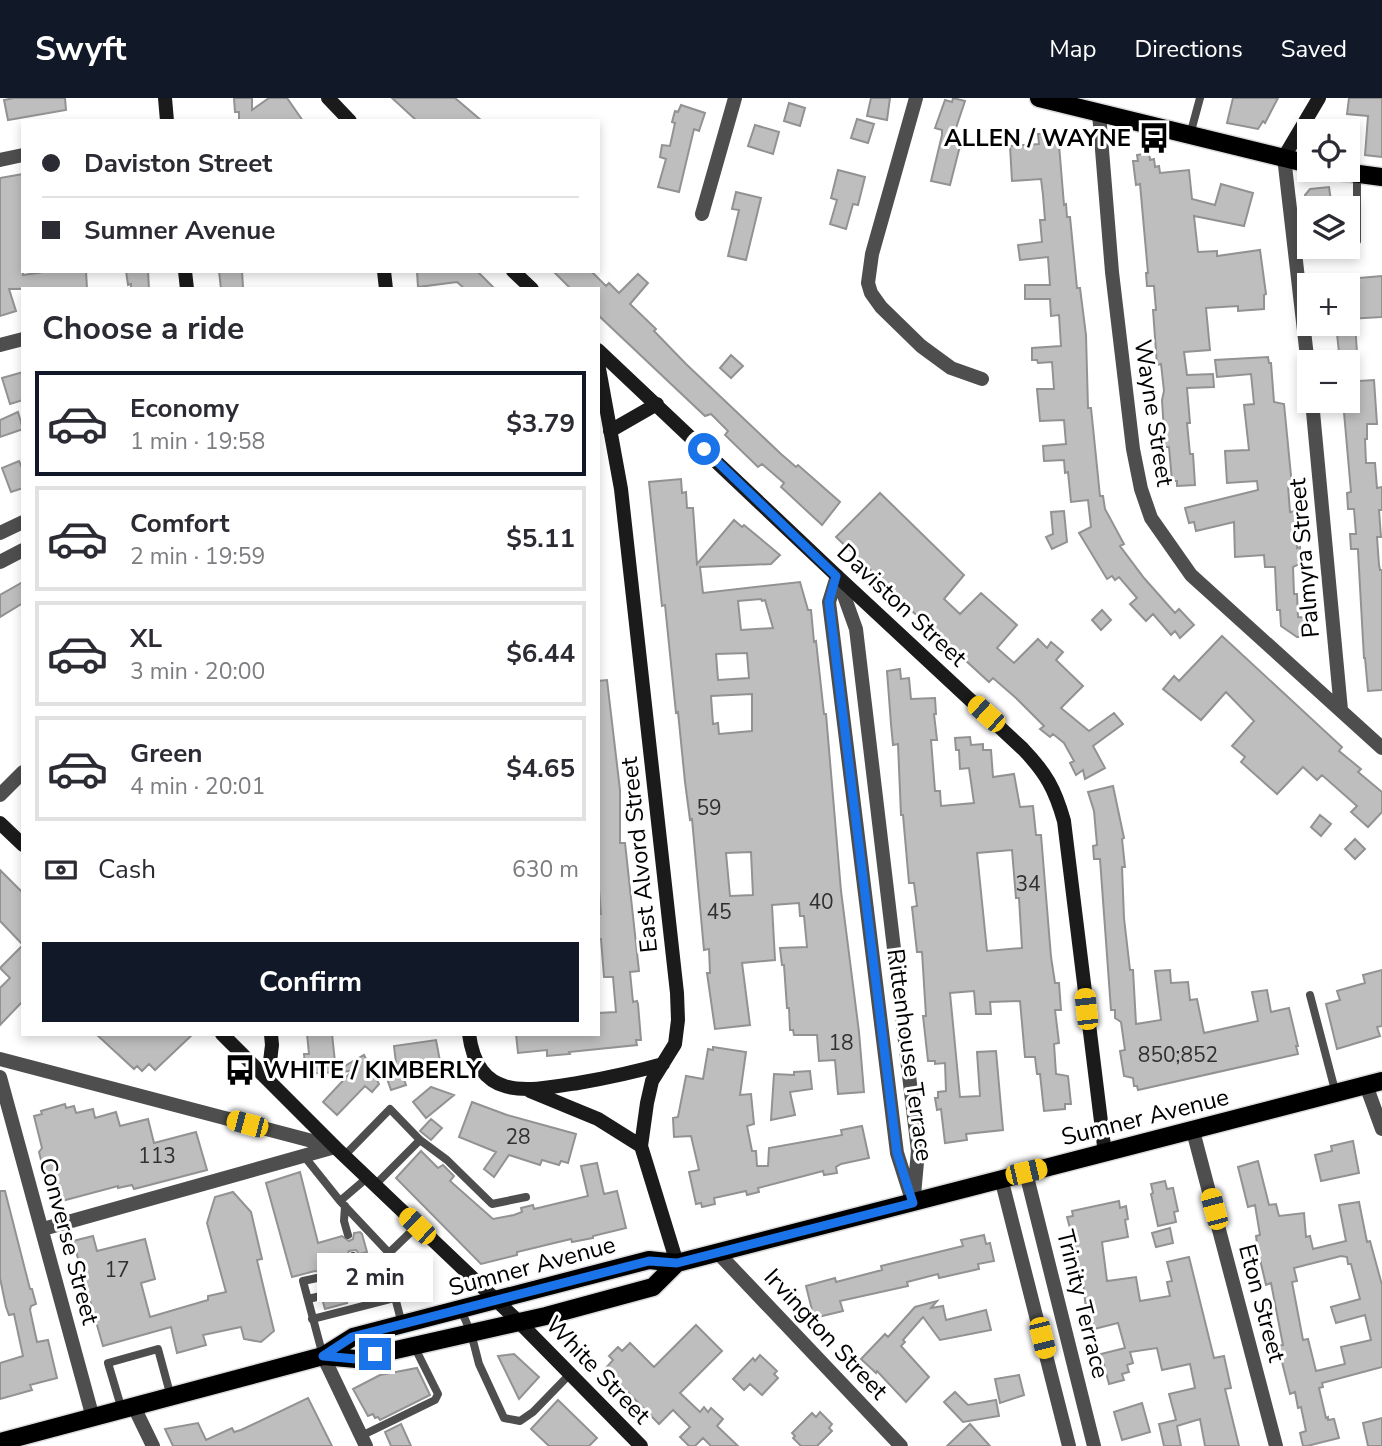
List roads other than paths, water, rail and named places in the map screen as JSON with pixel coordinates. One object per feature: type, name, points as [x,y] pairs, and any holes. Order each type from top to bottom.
[{"type":"main road","points":[[165,98],[167,119]]},
{"type":"main road","points":[[328,98],[348,119]]},
{"type":"main road","points":[[1039,98],[1081,103],[1100,113],[1297,161]]},
{"type":"main road","points":[[1284,157],[1319,98]]},
{"type":"main road","points":[[1360,174],[1382,177]]},
{"type":"main road","points":[[515,273],[530,287]]},
{"type":"main road","name":"Daviston Street","points":[[600,351],[836,576],[1023,749],[1043,771],[1055,790],[1064,821],[1105,1154]]},
{"type":"main road","name":"East Alvord Street","points":[[600,374],[621,489],[677,993],[675,1044],[649,1092],[642,1146],[677,1263]]},
{"type":"main road","points":[[610,431],[657,404]]},
{"type":"main road","points":[[0,823],[21,843]]},
{"type":"main road","name":"White Street","points":[[224,1036],[340,1152],[519,1322],[635,1444]]},
{"type":"main road","points":[[268,1078],[271,1036]]},
{"type":"main road","points":[[470,1036],[474,1057],[490,1077],[504,1086],[530,1091],[588,1114],[642,1146]]},
{"type":"main road","points":[[530,1091],[618,1076],[663,1063]]},
{"type":"main road","name":"Sumner Avenue","points":[[3,1443],[323,1356],[352,1337],[649,1261],[677,1263],[718,1253],[1374,1083]]},
{"type":"main road","name":"Sumner Avenue","points":[[323,1356],[356,1359],[519,1322],[653,1287],[677,1263]]},
{"type":"street","points":[[702,214],[735,98]]},
{"type":"street","points":[[916,98],[880,221],[868,283],[871,293],[881,307],[921,346],[951,368],[982,379]]},
{"type":"street","name":"Wayne Street","points":[[1100,113],[1112,272],[1133,449],[1141,488],[1151,518],[1191,575],[1382,748]]},
{"type":"street","points":[[0,160],[21,155]]},
{"type":"street","points":[[1284,157],[1306,350]]},
{"type":"street","points":[[0,345],[21,340]]},
{"type":"street","name":"Palmyra Street","points":[[1313,413],[1341,710]]},
{"type":"street","points":[[0,533],[21,523]]},
{"type":"street","points":[[0,562],[21,551]]},
{"type":"street","name":"Rittenhouse Terrace","points":[[836,576],[856,629],[918,1151],[913,1203]]},
{"type":"street","name":"Rittenhouse Terrace","points":[[836,576],[829,602],[834,643],[897,1153],[913,1203]]},
{"type":"street","points":[[0,795],[21,774]]},
{"type":"street","points":[[0,1059],[340,1152]]},
{"type":"street","name":"Converse Street","points":[[0,1077],[93,1418]]},
{"type":"street","points":[[1374,1083],[1382,1129]]},
{"type":"street","name":"Eton Street","points":[[1193,1131],[1276,1446]]},
{"type":"street","points":[[43,1229],[304,1156],[340,1152]]},
{"type":"street","name":"Trinity Terrace","points":[[1026,1172],[1094,1446]]},
{"type":"street","name":"Trinity Terrace","points":[[1001,1178],[1069,1446]]},
{"type":"street","name":"Irvington Street","points":[[718,1253],[901,1446]]},
{"type":"street","points":[[323,1356],[363,1441]]},
{"type":"street","points":[[128,1408],[153,1446]]},
{"type":"lane","points":[[1191,135],[1197,99]]},
{"type":"lane","points":[[1310,995],[1336,1094]]},
{"type":"lane","points":[[340,1152],[390,1109],[420,1140],[447,1160],[492,1204],[526,1197]]},
{"type":"lane","points":[[343,1204],[420,1140]]},
{"type":"lane","points":[[304,1156],[343,1204],[389,1253]]},
{"type":"lane","points":[[343,1204],[348,1235]]},
{"type":"lane","points":[[402,1324],[386,1263],[389,1253],[417,1226]]},
{"type":"lane","points":[[353,1256],[356,1270]]},
{"type":"lane","points":[[339,1273],[386,1263]]},
{"type":"lane","points":[[317,1278],[303,1281],[323,1356]]},
{"type":"lane","points":[[344,1292],[390,1281]]},
{"type":"lane","points":[[308,1299],[321,1296]]},
{"type":"lane","points":[[312,1319],[394,1298]]},
{"type":"lane","points":[[461,1310],[480,1364],[504,1418],[520,1421],[533,1412],[570,1374]]},
{"type":"lane","points":[[363,1441],[435,1400],[438,1394],[414,1346]]},
{"type":"lane","points":[[128,1408],[108,1363],[158,1349],[172,1397]]},
{"type":"place","name":"ALLEN / WAYNE","points":[[1154,138]]},
{"type":"place","name":"WHITE / KIMBERLY","points":[[240,1070]]}]
